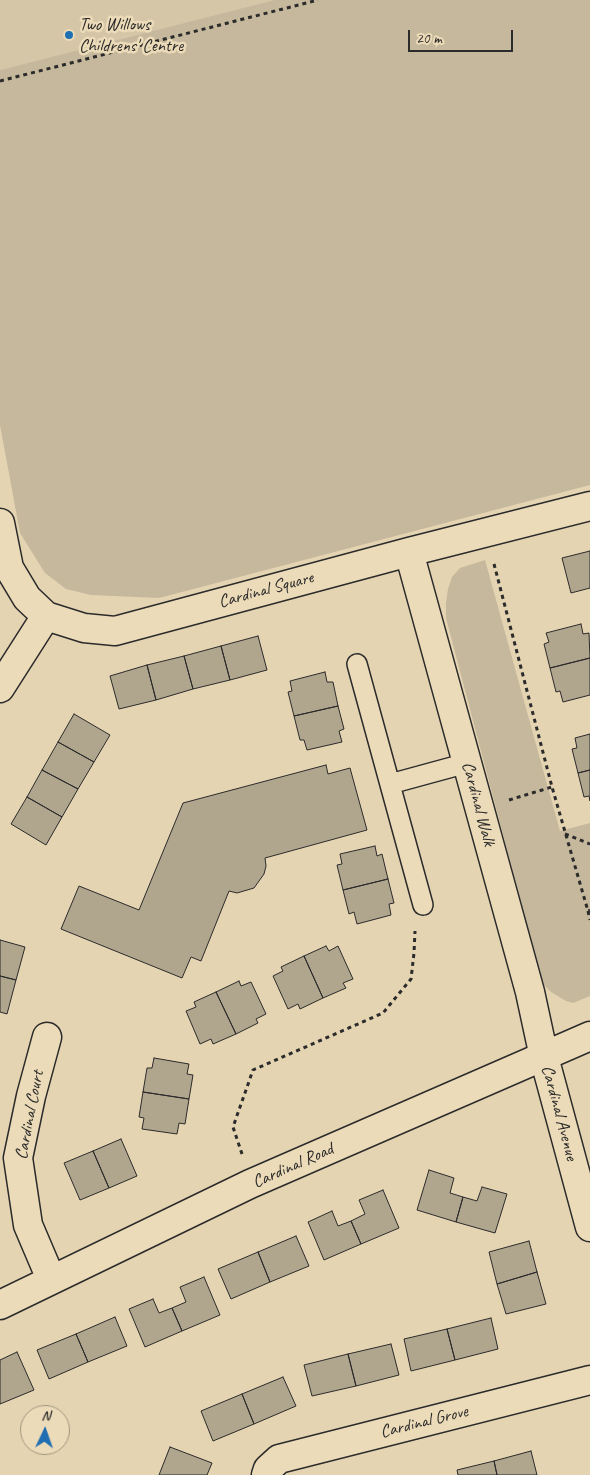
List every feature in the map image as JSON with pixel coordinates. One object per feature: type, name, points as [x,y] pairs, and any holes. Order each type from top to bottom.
[{"type":"street","name":"Cardinal Square","points":[[0,523],[8,568],[27,598],[46,616],[84,628],[115,631],[408,552],[590,506]]},
{"type":"street","name":"Cardinal Walk","points":[[408,552],[530,992],[544,1057]]},
{"type":"street","points":[[0,688],[46,616]]},
{"type":"street","name":"Cardinal Road","points":[[0,1305],[250,1184],[590,1036]]},
{"type":"street","name":"Cardinal Court","points":[[47,1037],[31,1096],[18,1158],[28,1225],[51,1279]]},
{"type":"street","name":"Cardinal Avenue","points":[[544,1057],[590,1227]]},
{"type":"street","name":"Cardinal Grove","points":[[266,1475],[268,1469],[278,1459],[590,1380]]},
{"type":"lane","points":[[357,664],[423,905]]},
{"type":"lane","points":[[390,784],[467,763]]},
{"type":"path","points":[[0,81],[318,0]]},
{"type":"path","points":[[486,533],[552,787],[589,910],[590,920]]},
{"type":"path","points":[[479,809],[552,787]]},
{"type":"path","points":[[565,834],[590,844]]},
{"type":"path","points":[[250,1184],[233,1128],[253,1070],[383,1013],[411,979],[414,935],[423,905]]},
{"type":"shaded area","name":"Two Willows Childrens' Centre","points":[[0,0],[274,0],[0,70]]},
{"type":"shaded area","points":[[274,0],[590,0],[590,485],[159,598],[91,595],[66,589],[45,573],[20,533],[0,425],[0,70]]},
{"type":"shaded area","points":[[485,560],[560,831],[590,823],[590,996],[573,1003],[551,992],[542,983],[446,618],[448,589],[452,577],[460,568]]},
{"type":"building","points":[[590,551],[590,588],[571,593],[562,558]]},
{"type":"building","points":[[581,624],[583,634],[589,633],[590,658],[550,668],[544,644],[549,642],[546,633]]},
{"type":"building","points":[[258,636],[267,670],[230,680],[221,646]]},
{"type":"building","points":[[221,646],[230,680],[193,689],[184,656]]},
{"type":"building","points":[[184,656],[193,689],[156,700],[147,665]]},
{"type":"building","points":[[590,658],[590,695],[563,702],[560,691],[556,692],[550,668]]},
{"type":"building","points":[[147,665],[156,700],[119,709],[110,676]]},
{"type":"building","points":[[325,672],[327,682],[333,682],[338,706],[294,716],[288,692],[292,691],[290,681]]},
{"type":"building","points":[[338,706],[344,729],[339,731],[342,742],[307,750],[304,740],[300,740],[294,716]]},
{"type":"building","points":[[74,714],[110,735],[94,762],[58,742]]},
{"type":"building","points":[[590,734],[590,770],[578,773],[572,749],[577,748],[575,738]]},
{"type":"building","points":[[58,742],[94,762],[78,789],[42,770]]},
{"type":"building","points":[[326,765],[328,774],[350,768],[367,830],[265,858],[264,874],[254,888],[237,893],[229,891],[201,961],[191,957],[182,978],[61,929],[79,886],[139,910],[183,803]]},
{"type":"building","points":[[42,770],[78,789],[62,817],[27,797]]},
{"type":"building","points":[[590,770],[590,801],[589,796],[584,797],[578,773]]},
{"type":"building","points":[[27,797],[62,817],[46,845],[11,824]]},
{"type":"building","points":[[375,846],[377,856],[382,854],[388,879],[343,890],[337,865],[342,864],[340,854]]},
{"type":"building","points":[[388,879],[394,903],[389,904],[391,915],[357,924],[354,912],[349,914],[343,890]]},
{"type":"building","points":[[0,940],[25,947],[16,980],[0,976]]},
{"type":"building","points":[[326,946],[329,951],[338,946],[353,979],[343,983],[346,988],[323,998],[304,956]]},
{"type":"building","points":[[304,956],[323,998],[300,1009],[298,1004],[288,1009],[273,976],[283,971],[281,967]]},
{"type":"building","points":[[0,976],[16,980],[7,1014],[0,1012]]},
{"type":"building","points":[[239,981],[241,986],[251,982],[266,1014],[256,1019],[258,1023],[236,1034],[216,992]]},
{"type":"building","points":[[216,992],[236,1034],[213,1044],[211,1039],[200,1044],[186,1011],[196,1007],[194,1002]]},
{"type":"building","points":[[154,1058],[189,1064],[187,1074],[193,1075],[189,1099],[143,1092],[147,1068],[152,1068]]},
{"type":"building","points":[[143,1092],[189,1099],[185,1124],[179,1123],[177,1134],[142,1129],[144,1118],[139,1117]]},
{"type":"building","points":[[121,1139],[137,1176],[109,1188],[93,1151]]},
{"type":"building","points":[[93,1151],[109,1188],[80,1200],[64,1163]]},
{"type":"building","points":[[429,1170],[454,1178],[450,1193],[463,1197],[456,1222],[417,1210]]},
{"type":"building","points":[[482,1187],[507,1194],[495,1233],[456,1222],[463,1197],[477,1201]]},
{"type":"building","points":[[383,1190],[399,1228],[361,1244],[351,1221],[365,1214],[359,1200]]},
{"type":"building","points":[[332,1211],[338,1226],[351,1221],[361,1244],[324,1260],[308,1222]]},
{"type":"building","points":[[296,1236],[309,1266],[270,1282],[258,1252]]},
{"type":"building","points":[[529,1241],[537,1272],[497,1284],[489,1252]]},
{"type":"building","points":[[258,1252],[270,1282],[231,1299],[218,1269]]},
{"type":"building","points":[[537,1272],[546,1304],[506,1314],[497,1284]]},
{"type":"building","points":[[204,1277],[220,1315],[182,1331],[172,1308],[186,1302],[180,1287]]},
{"type":"building","points":[[153,1299],[159,1313],[172,1308],[182,1331],[145,1347],[129,1309]]},
{"type":"building","points":[[115,1317],[127,1346],[88,1362],[76,1334]]},
{"type":"building","points":[[491,1318],[498,1349],[455,1360],[447,1329]]},
{"type":"building","points":[[447,1329],[455,1360],[411,1371],[404,1339]]},
{"type":"building","points":[[76,1334],[88,1362],[49,1379],[37,1350]]},
{"type":"building","points":[[391,1344],[399,1375],[356,1386],[348,1354]]},
{"type":"building","points":[[17,1352],[34,1390],[0,1404],[0,1360]]},
{"type":"building","points":[[348,1354],[356,1386],[312,1396],[304,1365]]},
{"type":"building","points":[[283,1377],[296,1406],[254,1424],[242,1394]]},
{"type":"building","points":[[242,1394],[254,1424],[213,1441],[201,1411]]},
{"type":"building","points":[[170,1447],[212,1463],[207,1475],[159,1475]]},
{"type":"building","points":[[531,1451],[537,1475],[497,1475],[494,1461]]},
{"type":"building","points":[[494,1461],[497,1475],[458,1475],[457,1470]]},
{"type":"place","name":"Two Willows Childrens' Centre","points":[[69,35]]}]
